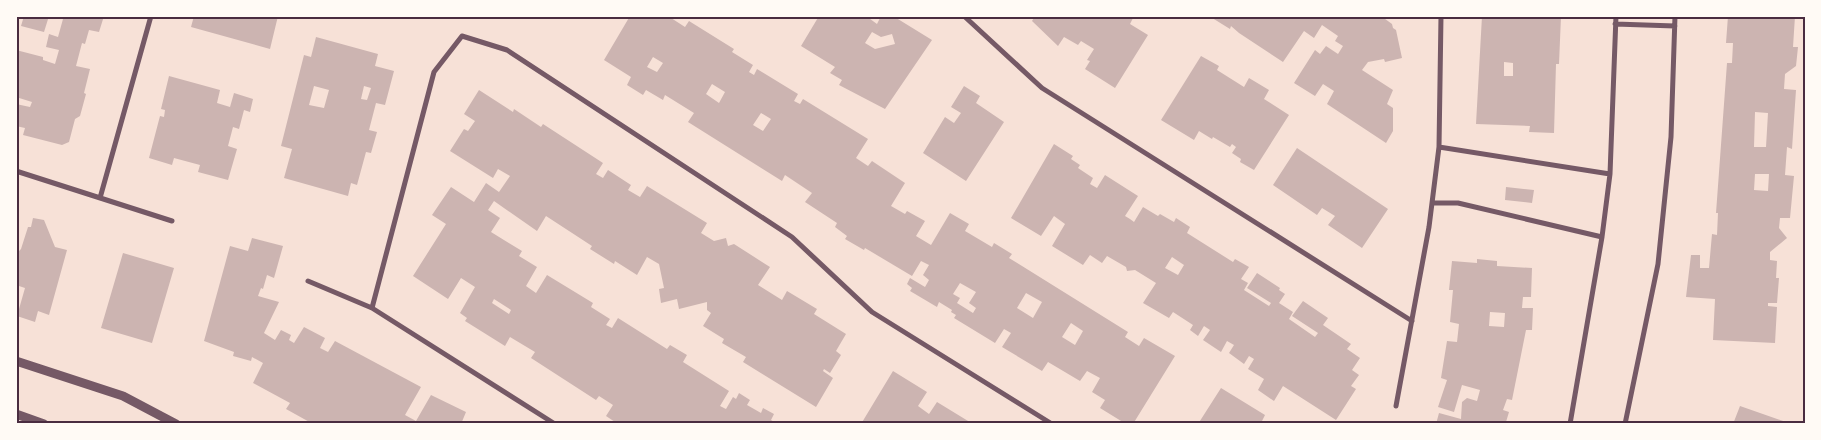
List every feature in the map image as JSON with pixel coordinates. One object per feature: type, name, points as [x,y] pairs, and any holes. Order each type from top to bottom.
[{"type":"street","points":[[100,198],[151,16]]},
{"type":"street","points":[[964,16],[1042,88],[1412,321]]},
{"type":"street","points":[[1396,406],[1432,203],[1439,147],[1441,16]]},
{"type":"street","points":[[1570,424],[1602,237],[1610,174],[1616,16]]},
{"type":"street","points":[[1625,424],[1658,264],[1671,137],[1675,16]]},
{"type":"street","points":[[1615,24],[1675,26]]},
{"type":"street","points":[[372,308],[434,72],[462,36],[507,50],[784,231],[872,312],[1052,424]]},
{"type":"street","points":[[1439,147],[1610,174]]},
{"type":"street","points":[[16,171],[172,221]]},
{"type":"street","points":[[1432,203],[1458,203],[1602,237]]},
{"type":"street","points":[[308,281],[372,308],[555,424]]},
{"type":"street","points":[[16,361],[123,396],[176,424]]},
{"type":"street","points":[[16,414],[44,424]]},
{"type":"building","points":[[24,16],[49,16],[44,32],[21,26]]},
{"type":"building","points":[[56,16],[104,16],[99,32],[89,30],[85,44],[82,43],[76,66],[90,69],[84,93],[86,94],[80,116],[75,119],[69,142],[62,145],[23,135],[25,128],[16,126],[16,104],[30,107],[32,102],[16,97],[16,50],[43,57],[43,60],[55,64],[59,50],[46,47],[49,34],[58,37],[63,19]]},
{"type":"building","points":[[194,16],[278,16],[270,49],[191,27]]},
{"type":"building","points":[[630,16],[668,16],[685,27],[689,21],[734,49],[732,52],[753,65],[749,72],[754,75],[757,69],[798,94],[794,101],[800,104],[803,99],[868,139],[856,158],[868,166],[872,161],[905,183],[891,206],[905,214],[907,211],[925,221],[916,236],[931,245],[950,213],[969,224],[965,231],[992,247],[994,243],[1012,254],[1009,258],[1128,332],[1125,337],[1139,346],[1144,338],[1175,356],[1133,424],[1126,424],[1100,408],[1105,400],[1092,392],[1100,378],[1087,371],[1080,381],[1048,362],[1042,371],[1002,347],[1011,333],[1004,329],[995,343],[954,318],[956,315],[951,312],[952,310],[939,302],[937,307],[910,291],[912,288],[907,284],[910,278],[925,287],[929,280],[923,275],[929,265],[921,261],[912,276],[865,248],[864,250],[845,239],[847,236],[835,227],[837,223],[805,202],[812,193],[785,175],[782,181],[688,122],[694,113],[665,95],[663,100],[646,90],[643,95],[627,85],[631,77],[604,60]],"holes":[[[653,57],[663,63],[657,72],[647,67]],[[712,84],[725,92],[719,103],[706,94]],[[761,113],[771,119],[763,131],[753,125]],[[960,283],[976,292],[969,303],[976,308],[973,313],[957,303],[960,298],[953,294]],[[1026,293],[1042,302],[1033,318],[1017,308]],[[1071,323],[1083,331],[1075,345],[1062,337]]]},
{"type":"building","points":[[819,16],[866,16],[877,24],[881,16],[893,16],[932,40],[885,109],[839,85],[842,80],[830,73],[835,67],[801,46]],"holes":[[[872,32],[881,37],[892,34],[895,44],[875,49],[865,43]]]},
{"type":"building","points":[[1035,16],[1134,16],[1130,24],[1148,35],[1115,88],[1085,69],[1090,61],[1087,60],[1094,49],[1081,41],[1078,45],[1064,37],[1058,46],[1032,21]]},
{"type":"building","points":[[1209,16],[1381,16],[1392,24],[1396,30],[1402,58],[1385,62],[1384,59],[1368,62],[1362,70],[1393,90],[1387,104],[1393,108],[1393,131],[1386,143],[1327,104],[1334,91],[1323,84],[1315,96],[1294,83],[1315,50],[1320,54],[1326,46],[1338,54],[1343,46],[1335,41],[1338,36],[1322,25],[1314,38],[1304,31],[1283,62],[1231,26],[1230,29]]},
{"type":"building","points":[[1482,16],[1561,16],[1559,64],[1556,64],[1554,133],[1529,132],[1530,126],[1476,124]],"holes":[[[1504,62],[1513,63],[1513,76],[1504,76]]]},
{"type":"building","points":[[1728,16],[1760,16],[1760,18],[1773,19],[1773,16],[1795,16],[1793,47],[1798,47],[1796,66],[1785,74],[1784,89],[1796,90],[1792,149],[1787,147],[1785,175],[1794,176],[1790,218],[1780,218],[1779,228],[1787,238],[1770,252],[1770,260],[1777,261],[1776,278],[1779,278],[1777,303],[1768,303],[1768,306],[1777,307],[1775,343],[1713,340],[1715,299],[1686,297],[1691,255],[1700,255],[1700,268],[1709,268],[1712,234],[1717,235],[1718,213],[1716,213],[1727,63],[1732,63],[1733,43],[1726,43]],"holes":[[[1755,112],[1768,113],[1766,147],[1754,147]],[[1755,174],[1769,174],[1768,191],[1754,190]]]},
{"type":"building","points":[[316,37],[378,54],[375,66],[394,71],[385,105],[376,103],[369,130],[377,132],[371,153],[366,152],[357,185],[351,183],[348,196],[284,178],[292,149],[281,146],[304,55],[311,57]],"holes":[[[314,86],[329,90],[324,108],[309,105]],[[364,86],[371,88],[367,100],[361,99]]]},
{"type":"building","points":[[1201,56],[1219,66],[1217,70],[1244,87],[1249,78],[1269,90],[1264,99],[1289,115],[1254,170],[1240,162],[1241,159],[1232,153],[1236,147],[1232,144],[1230,147],[1199,131],[1194,140],[1161,120]]},
{"type":"building","points":[[169,76],[220,90],[217,103],[230,107],[234,93],[253,99],[250,112],[244,110],[239,129],[233,127],[228,146],[237,149],[228,180],[198,172],[200,165],[174,158],[172,165],[149,158],[160,116],[164,117],[165,110],[161,109]]},
{"type":"building","points":[[964,86],[980,96],[976,103],[1004,122],[966,181],[923,153],[945,117],[954,123],[961,113],[951,107]]},
{"type":"building","points":[[479,90],[513,112],[514,109],[541,127],[543,124],[603,163],[596,174],[603,178],[608,170],[631,185],[628,190],[640,197],[647,186],[707,223],[701,233],[714,241],[726,238],[728,246],[734,244],[770,267],[758,285],[782,300],[787,291],[817,309],[814,314],[846,334],[836,351],[841,355],[830,373],[824,369],[823,371],[833,378],[816,407],[743,362],[746,357],[722,343],[724,339],[703,326],[711,313],[707,310],[707,302],[679,309],[677,299],[661,303],[659,289],[664,288],[659,264],[647,257],[637,275],[615,261],[614,264],[590,249],[592,246],[546,216],[537,231],[494,201],[488,210],[500,218],[491,232],[522,251],[519,256],[537,267],[526,286],[536,293],[547,275],[593,303],[591,307],[610,319],[606,325],[612,328],[618,318],[667,349],[670,345],[687,355],[683,362],[729,391],[720,406],[726,409],[733,397],[736,399],[739,393],[750,400],[747,405],[761,413],[763,408],[774,414],[771,420],[777,424],[618,424],[606,416],[613,405],[599,396],[596,400],[531,358],[535,352],[510,337],[505,346],[465,321],[467,318],[460,313],[475,287],[461,278],[448,299],[413,276],[446,224],[432,215],[451,187],[474,202],[486,183],[499,192],[510,176],[498,169],[493,178],[450,151],[464,129],[468,131],[475,121],[464,114]],"holes":[[[494,299],[511,310],[509,314],[492,303]]]},
{"type":"building","points":[[1054,144],[1073,156],[1071,159],[1080,165],[1078,168],[1093,178],[1090,184],[1097,188],[1105,175],[1138,196],[1125,216],[1134,222],[1143,207],[1158,216],[1160,214],[1174,222],[1176,218],[1190,227],[1187,233],[1233,262],[1235,259],[1249,267],[1241,279],[1248,283],[1244,290],[1269,306],[1271,303],[1247,288],[1257,273],[1280,288],[1279,290],[1285,294],[1279,303],[1293,312],[1289,319],[1315,337],[1318,333],[1292,316],[1303,301],[1328,318],[1323,325],[1351,344],[1347,349],[1360,358],[1352,370],[1359,375],[1351,386],[1356,389],[1336,420],[1283,386],[1274,401],[1258,390],[1264,379],[1248,369],[1254,359],[1249,356],[1244,364],[1229,353],[1234,345],[1227,341],[1221,352],[1203,340],[1210,330],[1204,326],[1198,336],[1190,330],[1193,325],[1173,312],[1169,318],[1143,303],[1156,283],[1135,270],[1127,271],[1126,267],[1107,256],[1102,263],[1090,255],[1083,265],[1052,246],[1065,224],[1054,216],[1041,236],[1011,218]],"holes":[[[1172,257],[1184,265],[1178,275],[1165,268]]]},
{"type":"building","points":[[1297,148],[1388,209],[1362,248],[1328,225],[1335,216],[1322,208],[1317,215],[1273,185]]},
{"type":"building","points":[[1506,187],[1534,190],[1532,203],[1505,200]]},
{"type":"building","points":[[33,218],[44,220],[55,247],[67,250],[49,315],[38,311],[35,322],[17,316],[25,288],[16,285],[16,254],[21,249]]},
{"type":"building","points":[[252,238],[283,246],[274,278],[267,275],[263,289],[261,288],[258,296],[279,302],[264,333],[275,340],[281,330],[291,335],[289,340],[294,343],[304,327],[325,338],[320,348],[328,352],[335,341],[421,387],[405,415],[416,421],[431,395],[466,412],[461,424],[313,424],[286,409],[290,403],[253,383],[263,363],[252,357],[251,361],[233,356],[234,352],[204,341],[230,246],[248,251]]},
{"type":"building","points":[[123,253],[174,268],[152,343],[101,328]]},
{"type":"building","points":[[1477,259],[1497,261],[1497,266],[1532,268],[1531,297],[1523,297],[1522,308],[1533,308],[1532,330],[1526,330],[1512,400],[1507,399],[1503,410],[1509,412],[1506,422],[1510,424],[1436,424],[1439,413],[1461,419],[1462,402],[1467,398],[1477,401],[1480,390],[1462,385],[1454,412],[1438,407],[1447,380],[1441,378],[1447,341],[1457,342],[1459,324],[1450,322],[1453,290],[1449,290],[1452,261],[1477,263]],"holes":[[[1490,312],[1505,313],[1504,327],[1489,326]]]},
{"type":"building","points":[[893,371],[927,392],[918,406],[929,414],[937,402],[973,424],[861,424]]},
{"type":"building","points":[[1221,388],[1265,415],[1262,421],[1267,424],[1198,424]]},
{"type":"building","points":[[1740,406],[1789,423],[1789,424],[1733,424]]}]
